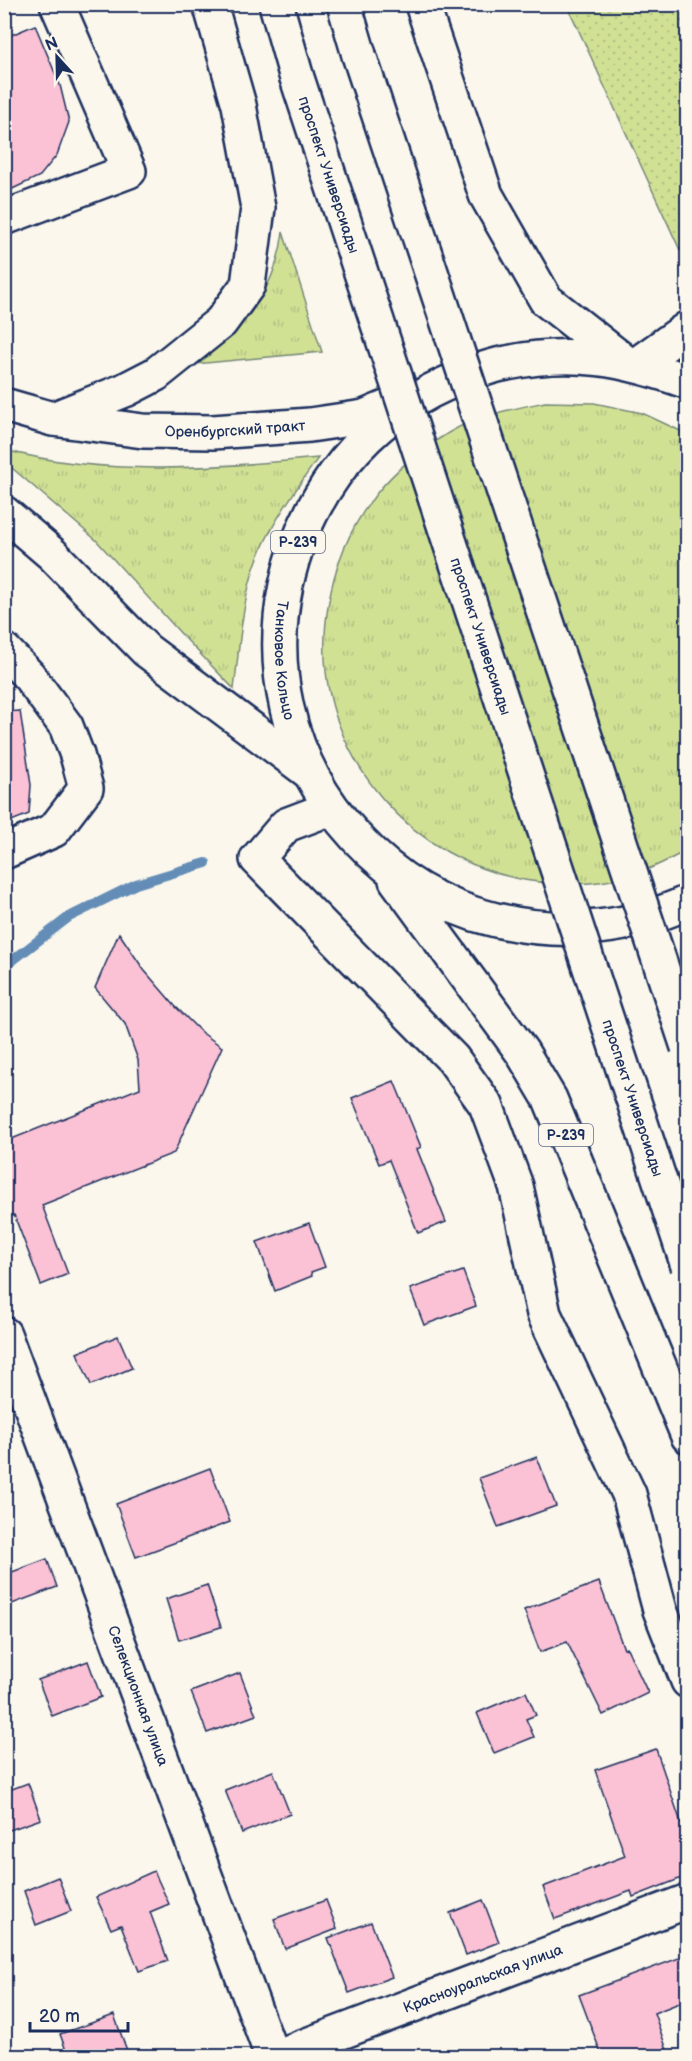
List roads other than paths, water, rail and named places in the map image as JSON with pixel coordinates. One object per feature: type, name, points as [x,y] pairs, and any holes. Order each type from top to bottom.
[{"type":"main road","points":[[4,218],[129,171],[57,4]]},
{"type":"main road","points":[[53,419],[125,390],[156,374],[221,322],[248,285],[258,207],[239,105],[210,4]]},
{"type":"main road","name":"проспект Универсиады","points":[[276,4],[296,75],[687,1266]]},
{"type":"main road","points":[[344,4],[687,1047]]},
{"type":"main road","points":[[422,4],[486,195],[546,300],[636,365],[687,359]]},
{"type":"main road","points":[[636,365],[687,328]]},
{"type":"main road","name":"Танковое Кольцо","points":[[687,382],[636,365],[600,358],[553,357],[505,363],[460,376],[411,402],[368,436],[337,470],[313,508],[295,550],[283,595],[279,640],[282,686],[292,730],[310,772],[331,808],[356,839],[386,867],[422,891],[460,909],[500,922],[542,929],[584,929],[627,923],[668,911],[687,902]]},
{"type":"main road","name":"Оренбургский тракт","points":[[4,405],[53,419],[143,431],[213,432],[310,425],[364,417],[460,376]]},
{"type":"main road","name":"Р-239","points":[[4,513],[52,554],[146,650],[310,772]]},
{"type":"main road","points":[[4,650],[29,676],[66,726],[86,788],[54,830],[4,852]]},
{"type":"main road","points":[[331,808],[286,825],[257,859],[453,1059],[486,1105],[516,1186],[544,1314],[629,1494],[660,1611],[687,1681]]},
{"type":"main road","name":"Р-239","points":[[386,867],[522,1052],[550,1099],[687,1436]]},
{"type":"main road","name":"Селекционная улица","points":[[4,1334],[272,2056]]},
{"type":"main road","name":"Красноуральская улица","points":[[278,2056],[687,1901]]},
{"type":"waterway","points":[[4,967],[69,917],[136,884],[206,863]]}]
